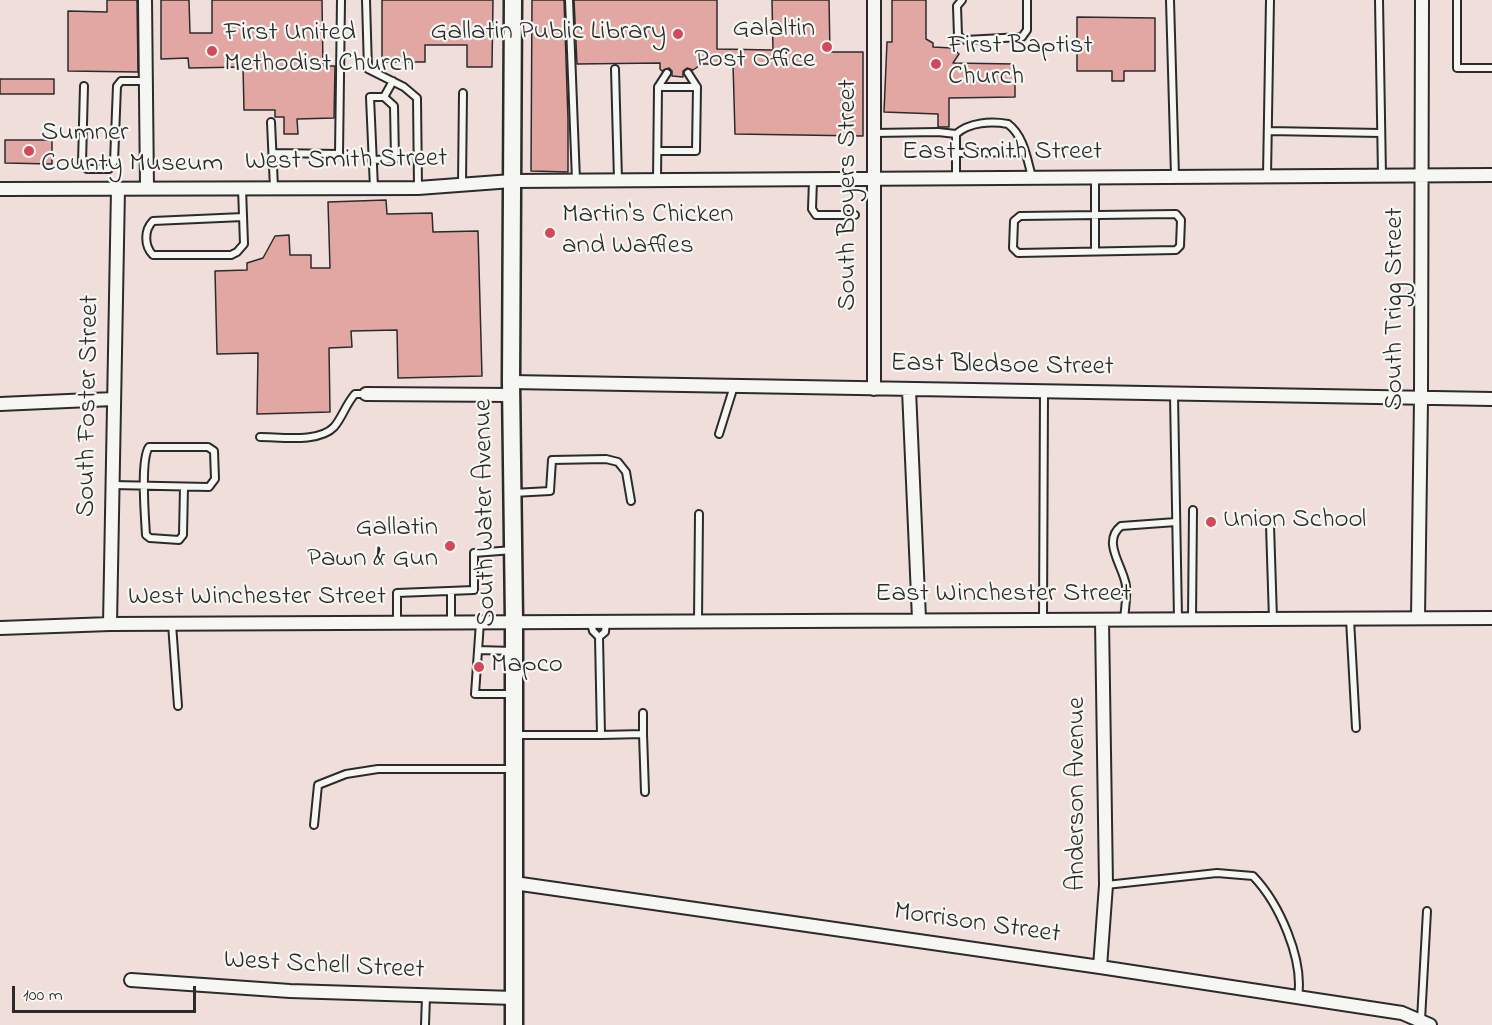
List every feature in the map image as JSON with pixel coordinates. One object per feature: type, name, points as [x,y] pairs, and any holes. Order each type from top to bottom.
[{"type":"main road","name":"South Water Avenue","points":[[513,0],[511,388],[514,621],[514,1025]]},
{"type":"street","points":[[145,0],[147,188]]},
{"type":"street","name":"South Boyers Street","points":[[874,0],[874,389]]},
{"type":"street","name":"South Trigg Street","points":[[1418,618],[1422,0]]},
{"type":"street","name":"East Smith Street","points":[[512,181],[1492,175]]},
{"type":"street","name":"West Smith Street","points":[[0,189],[418,188],[512,181]]},
{"type":"street","name":"South Foster Street","points":[[110,624],[118,189]]},
{"type":"street","name":"East Bledsoe Street","points":[[366,394],[511,388],[734,386],[1492,399]]},
{"type":"street","points":[[909,390],[919,619]]},
{"type":"street","points":[[0,404],[113,399]]},
{"type":"street","name":"East Winchester Street","points":[[514,621],[1492,618]]},
{"type":"street","name":"Anderson Avenue","points":[[1100,967],[1106,885],[1102,620]]},
{"type":"street","name":"West Winchester Street","points":[[0,628],[172,623],[514,621]]},
{"type":"street","name":"Morrison Street","points":[[514,883],[1298,997],[1402,1013],[1425,1023]]},
{"type":"street","name":"West Schell Street","points":[[131,980],[290,991],[514,998]]},
{"type":"lane","points":[[273,153],[339,154],[341,0]]},
{"type":"lane","points":[[366,0],[368,69],[404,87],[417,98],[418,188]]},
{"type":"lane","points":[[569,0],[576,181]]},
{"type":"lane","points":[[962,0],[957,6],[958,36],[965,40],[1022,37],[1027,30],[1027,0]]},
{"type":"lane","points":[[1170,0],[1175,177]]},
{"type":"lane","points":[[1267,176],[1270,0]]},
{"type":"lane","points":[[1379,0],[1382,175]]},
{"type":"lane","points":[[1457,0],[1457,68],[1492,68]]},
{"type":"lane","points":[[615,69],[618,180]]},
{"type":"lane","points":[[657,180],[658,87],[667,73]]},
{"type":"lane","points":[[658,151],[696,151],[697,87],[688,73]]},
{"type":"lane","points":[[84,86],[82,163],[87,169],[109,169],[114,162],[117,86],[121,81],[146,81]]},
{"type":"lane","points":[[384,98],[393,81]]},
{"type":"lane","points":[[658,87],[697,87]]},
{"type":"lane","points":[[462,184],[463,93]]},
{"type":"lane","points":[[372,160],[395,159],[394,106],[384,98],[370,97],[372,160],[374,188]]},
{"type":"lane","points":[[271,122],[274,188]]},
{"type":"lane","points":[[874,133],[956,134],[975,124],[1008,124],[1015,130],[1025,152],[1032,177]]},
{"type":"lane","points":[[1268,131],[1381,133]]},
{"type":"lane","points":[[956,134],[956,178]]},
{"type":"lane","points":[[956,153],[1025,152]]},
{"type":"lane","points":[[1095,177],[1095,251]]},
{"type":"lane","points":[[813,179],[812,209],[816,214],[855,215]]},
{"type":"lane","points":[[242,188],[244,244],[237,252],[231,255],[153,255],[147,249],[146,231],[153,221],[243,218]]},
{"type":"lane","points":[[1176,214],[1181,220],[1180,246],[1176,250],[1095,251],[1018,253],[1013,248],[1014,221],[1020,216],[1176,214]]},
{"type":"lane","points":[[719,434],[734,386]]},
{"type":"lane","points":[[1043,620],[1044,392]]},
{"type":"lane","points":[[260,437],[320,437],[334,427],[346,404],[355,394],[366,394]]},
{"type":"lane","points":[[1174,394],[1178,620]]},
{"type":"lane","points":[[112,486],[144,486],[209,487],[215,479],[214,451],[208,447],[149,447],[145,453],[144,486],[146,535],[150,538],[179,540],[183,536],[184,487]]},
{"type":"lane","points":[[513,494],[550,491],[552,459],[606,459],[618,462],[626,472],[631,501]]},
{"type":"lane","points":[[1192,620],[1193,510]]},
{"type":"lane","points":[[698,620],[699,514]]},
{"type":"lane","points":[[1124,620],[1126,586],[1112,542],[1116,530],[1121,526],[1176,522]]},
{"type":"lane","points":[[1270,525],[1273,619]]},
{"type":"lane","points":[[397,622],[397,593],[474,591],[474,553],[513,550]]},
{"type":"lane","points":[[451,591],[451,622]]},
{"type":"lane","points":[[1350,618],[1356,728]]},
{"type":"lane","points":[[480,621],[475,694],[514,694]]},
{"type":"lane","points":[[590,621],[592,631],[599,638],[601,735]]},
{"type":"lane","points":[[599,638],[605,632],[606,621]]},
{"type":"lane","points":[[172,623],[178,706]]},
{"type":"lane","points":[[478,650],[514,651]]},
{"type":"lane","points":[[643,713],[645,792]]},
{"type":"lane","points":[[514,735],[643,734]]},
{"type":"lane","points":[[314,825],[318,785],[345,774],[378,769],[514,769]]},
{"type":"lane","points":[[1106,885],[1217,873],[1253,876],[1265,888],[1284,921],[1296,963],[1300,986],[1298,997]]},
{"type":"lane","points":[[1425,1023],[1427,911]]},
{"type":"lane","points":[[425,1025],[426,996]]},
{"type":"building","points":[[107,0],[137,0],[138,72],[68,71],[68,11],[107,12]]},
{"type":"building","points":[[161,0],[189,0],[190,33],[212,33],[212,0],[322,0],[323,66],[335,66],[334,118],[297,119],[298,134],[284,134],[284,117],[275,117],[275,110],[244,110],[243,67],[189,68],[188,58],[161,59]]},
{"type":"building","points":[[382,0],[493,0],[492,67],[467,67],[467,45],[425,45],[425,62],[382,62]]},
{"type":"building","points":[[532,0],[564,0],[568,172],[531,171]]},
{"type":"building","points":[[574,0],[717,0],[717,49],[773,50],[772,0],[829,0],[830,52],[863,52],[863,136],[735,134],[733,64],[702,64],[693,70],[687,68],[683,71],[683,77],[672,76],[669,68],[662,71],[660,63],[577,64]]},
{"type":"building","name":"First Baptist Church","points":[[892,0],[926,0],[926,39],[933,43],[933,47],[952,48],[959,54],[953,63],[1015,64],[1015,97],[949,98],[949,127],[938,127],[938,114],[884,112],[887,42],[892,42]]},
{"type":"building","points":[[1077,17],[1155,18],[1155,71],[1124,71],[1124,81],[1112,81],[1112,71],[1077,71]]},
{"type":"building","points":[[0,79],[54,79],[54,94],[0,94]]},
{"type":"building","points":[[5,140],[52,140],[52,164],[5,163]]},
{"type":"building","points":[[386,200],[387,214],[432,213],[433,232],[478,231],[482,376],[398,378],[397,330],[351,331],[352,347],[329,348],[330,412],[257,414],[258,353],[217,354],[215,271],[247,270],[247,263],[263,258],[275,236],[289,235],[290,255],[311,255],[311,268],[330,268],[328,202]]},
{"type":"place","name":"Gallatin Public Library","points":[[678,34]]},
{"type":"place","name":"Galaltin Post Office","points":[[827,47]]},
{"type":"place","name":"First United Methodist Church","points":[[212,51]]},
{"type":"place","name":"First Baptist Church","points":[[936,64]]},
{"type":"place","name":"Sumner County Museum","points":[[29,151]]},
{"type":"place","name":"Martin's Chicken and Waffles","points":[[550,233]]},
{"type":"place","name":"Union School","points":[[1211,522]]},
{"type":"place","name":"Gallatin Pawn & Gun","points":[[450,546]]},
{"type":"place","name":"Mapco","points":[[479,667]]}]
